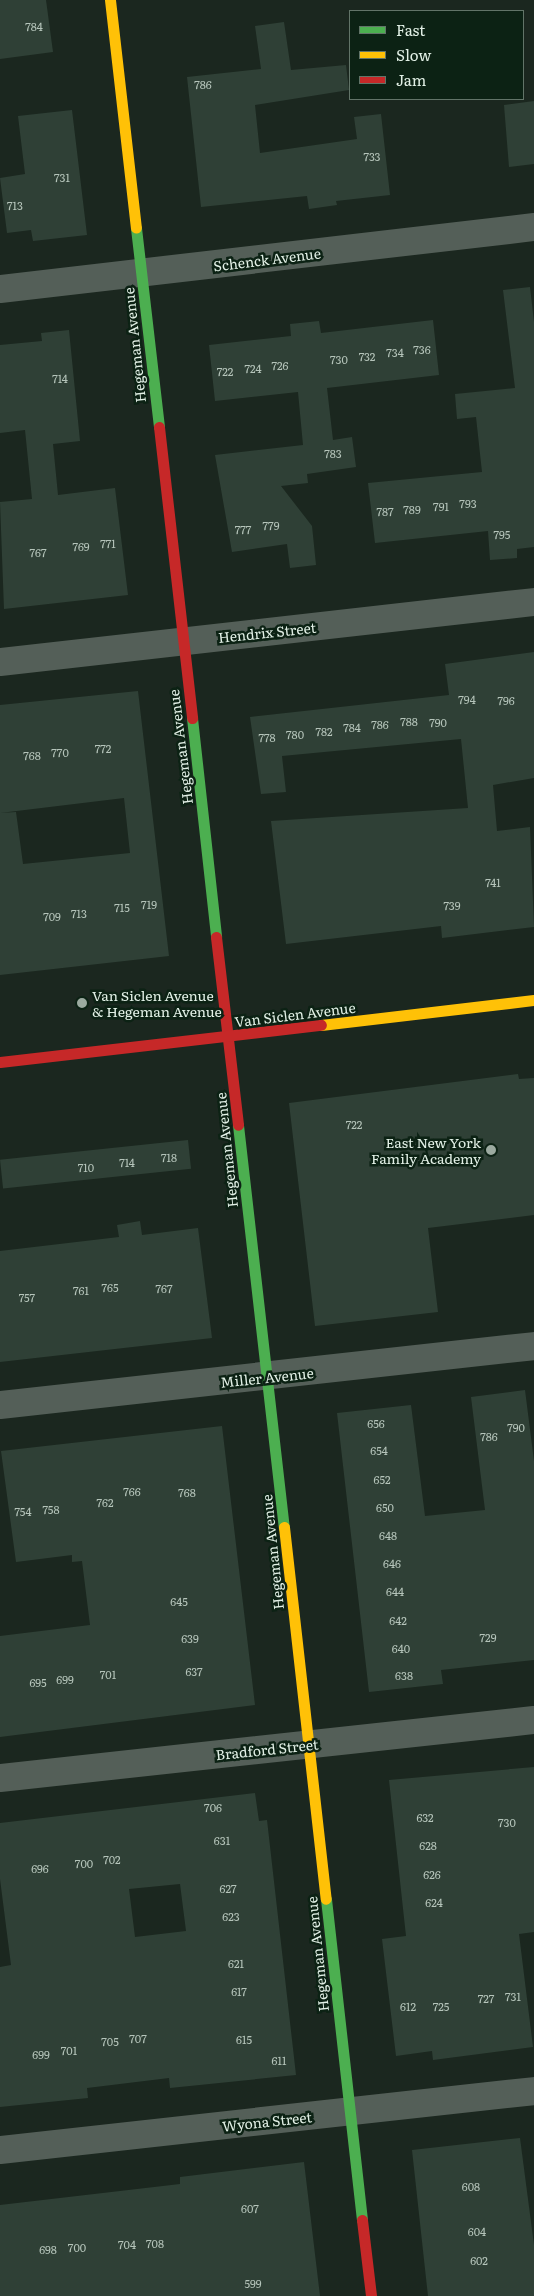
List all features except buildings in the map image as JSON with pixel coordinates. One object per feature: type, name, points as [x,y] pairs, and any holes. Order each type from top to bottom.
[{"type":"street","name":"Hegeman Avenue","points":[[110,0],[371,2296]]},
{"type":"street","name":"Schenck Avenue","points":[[0,289],[534,228]]},
{"type":"street","name":"Hendrix Street","points":[[0,662],[534,602]]},
{"type":"street","name":"Van Siclen Avenue","points":[[0,1062],[534,1000]]},
{"type":"street","name":"Miller Avenue","points":[[0,1405],[534,1346]]},
{"type":"street","name":"Bradford Street","points":[[0,1778],[534,1720]]},
{"type":"street","name":"Wyona Street","points":[[0,2150],[534,2091]]},
{"type":"traffic: fast","points":[[136,228],[159,427]]},
{"type":"traffic: fast","points":[[192,718],[216,937]]},
{"type":"traffic: fast","points":[[238,1125],[284,1527]]},
{"type":"traffic: fast","points":[[326,1899],[362,2220]]},
{"type":"traffic: slow","points":[[110,0],[136,228]]},
{"type":"traffic: slow","points":[[321,1025],[534,1000]]},
{"type":"traffic: slow","points":[[284,1527],[326,1899]]},
{"type":"traffic: jam","points":[[159,427],[192,718]]},
{"type":"traffic: jam","points":[[216,937],[238,1125]]},
{"type":"traffic: jam","points":[[0,1062],[321,1025]]},
{"type":"traffic: jam","points":[[362,2220],[371,2296]]},
{"type":"place","name":"Van Siclen Avenue & Hegeman Avenue","points":[[82,1003]]},
{"type":"place","name":"East New York Family Academy","points":[[491,1150]]}]
